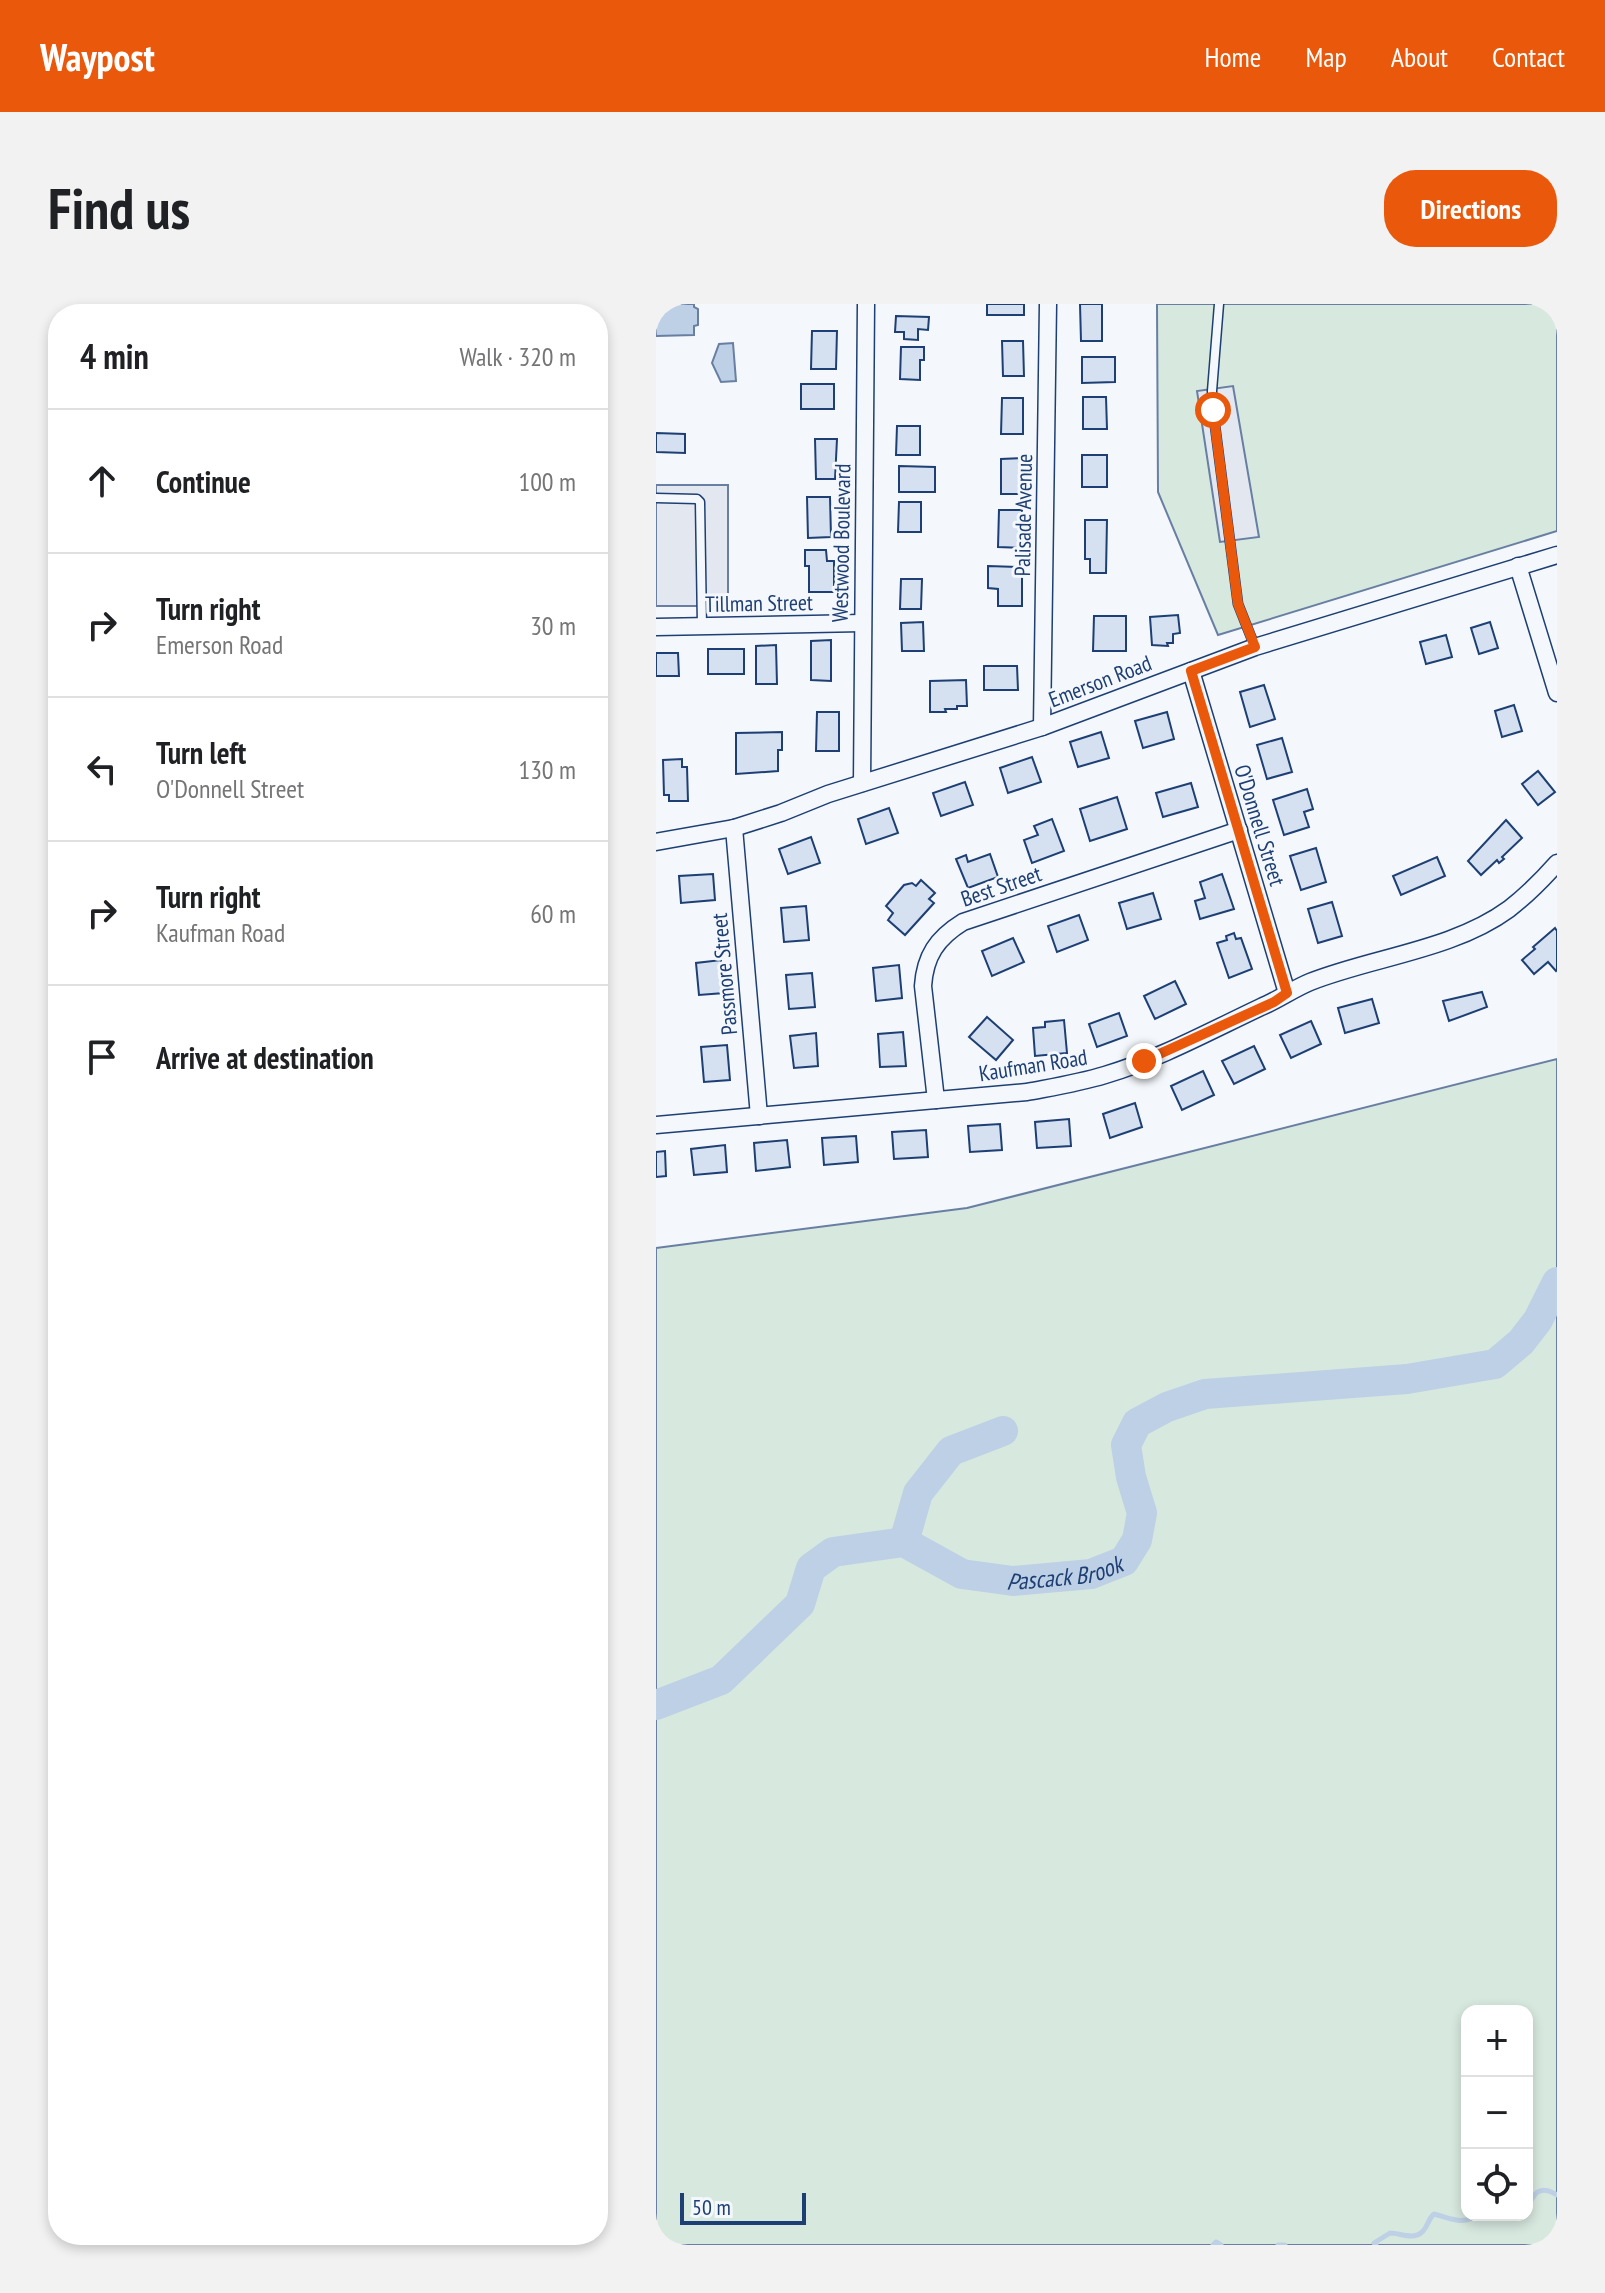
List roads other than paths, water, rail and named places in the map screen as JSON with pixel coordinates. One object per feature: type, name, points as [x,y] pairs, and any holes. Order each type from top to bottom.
[{"type":"street","name":"Westwood Boulevard","points":[[862,783],[866,304]]},
{"type":"street","name":"Palisade Avenue","points":[[1042,727],[1048,304]]},
{"type":"street","name":"Emerson Road","points":[[656,842],[734,828],[828,794],[1042,727],[1255,647],[1557,555]]},
{"type":"street","points":[[1518,566],[1557,693]]},
{"type":"street","name":"Tillman Street","points":[[656,627],[862,623]]},
{"type":"street","name":"O'Donnell Street","points":[[1191,671],[1287,993]]},
{"type":"street","name":"Passmore Street","points":[[734,828],[759,1116]]},
{"type":"street","name":"Best Street","points":[[936,1100],[923,986],[929,956],[948,931],[963,922],[1239,830]]},
{"type":"street","name":"Kaufman Road","points":[[656,1125],[1027,1092],[1107,1074],[1144,1061],[1274,1002],[1310,982],[1480,926],[1535,888],[1557,863]]},
{"type":"lane","points":[[1219,304],[1213,410],[1238,604],[1255,647]]},
{"type":"lane","points":[[656,498],[697,499],[700,502],[702,626]]},
{"type":"water","points":[[656,304],[694,304],[698,309],[698,325],[694,326],[694,335],[656,336]]},
{"type":"water","points":[[733,343],[736,381],[721,382],[712,363],[719,344]]},
{"type":"waterway","name":"Pascack Brook","points":[[656,1705],[721,1680],[800,1604],[811,1568],[833,1552],[904,1542],[962,1574],[1013,1581],[1091,1574],[1124,1561],[1137,1540],[1142,1513],[1131,1477],[1126,1445],[1137,1423],[1167,1407],[1205,1394],[1407,1379],[1495,1364],[1521,1342],[1538,1320],[1557,1282]]},
{"type":"waterway","points":[[904,1542],[918,1493],[951,1451],[1003,1431]]},
{"type":"waterway","points":[[1533,2197],[1541,2190],[1557,2195]]},
{"type":"waterway","points":[[1376,2245],[1374,2243],[1390,2233],[1419,2234],[1434,2214],[1461,2221]]},
{"type":"waterway","points":[[1213,2245],[1216,2242],[1221,2245]]},
{"type":"waterway","points":[[1278,2245],[1285,2245]]}]
